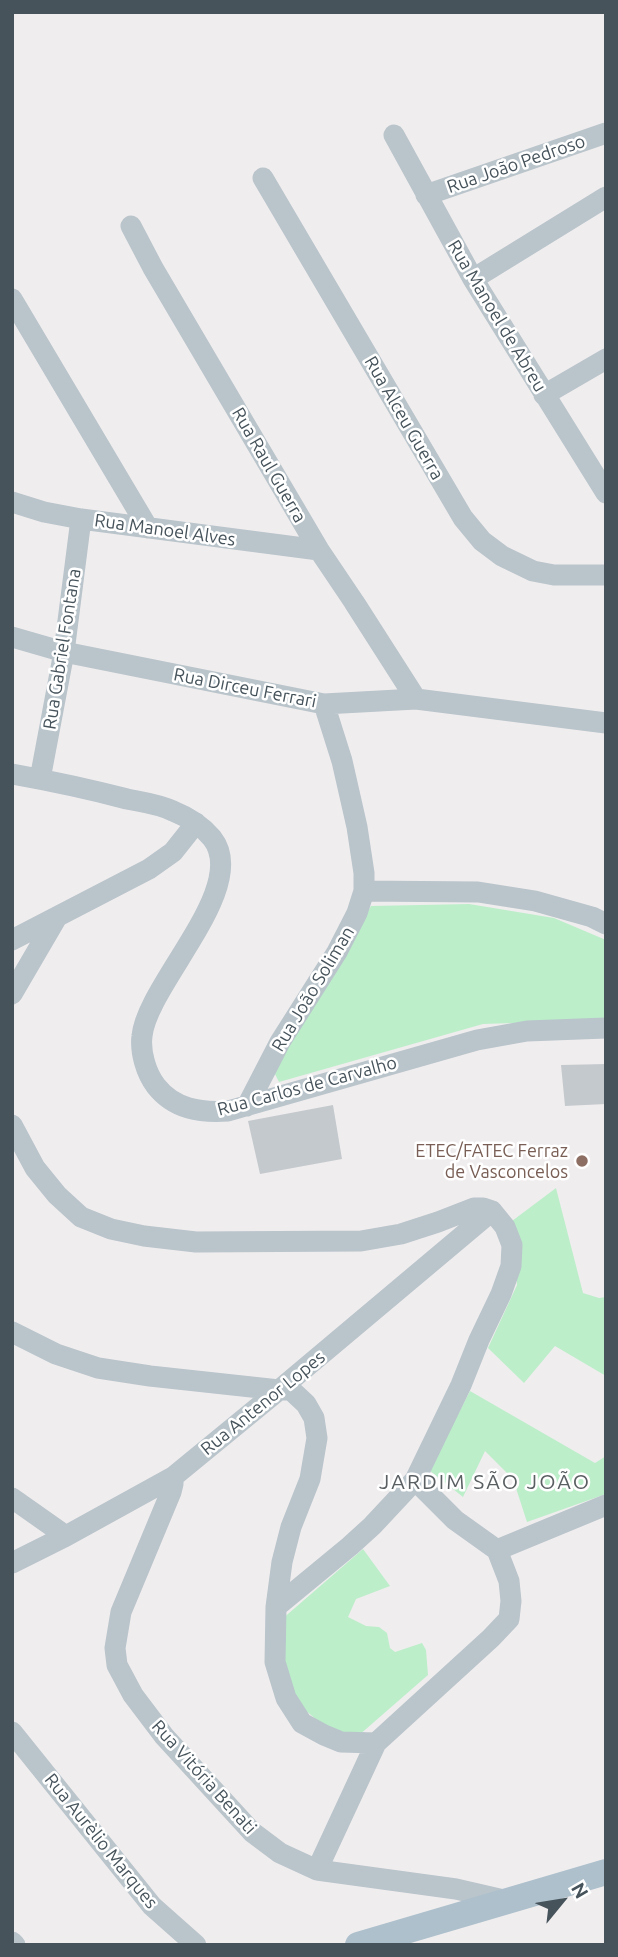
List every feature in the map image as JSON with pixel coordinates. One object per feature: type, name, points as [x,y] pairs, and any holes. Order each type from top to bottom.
[{"type":"main road","points":[[358,1945],[606,1872]]},
{"type":"street","name":"Rua João Pedroso","points":[[426,195],[606,133]]},
{"type":"street","name":"Rua Manoel de Abreu","points":[[394,135],[472,279],[606,493]]},
{"type":"street","name":"Rua Alceu Guerra","points":[[263,178],[463,518],[482,541],[502,556],[533,571],[554,575],[606,575]]},
{"type":"street","points":[[472,279],[606,197]]},
{"type":"street","name":"Rua Raul Guerra","points":[[131,226],[319,550],[416,699]]},
{"type":"street","points":[[12,299],[148,528]]},
{"type":"street","points":[[544,395],[606,359]]},
{"type":"street","name":"Rua Manoel Alves","points":[[12,502],[81,519],[319,550]]},
{"type":"street","name":"Rua Gabriel Fontana","points":[[40,779],[64,652],[81,519]]},
{"type":"street","name":"Rua Dirceu Ferrari","points":[[12,637],[64,652],[324,704],[416,699],[606,723]]},
{"type":"street","name":"Rua João Soliman","points":[[247,1105],[280,1042],[337,952],[357,913],[364,891],[357,827],[342,761],[324,704]]},
{"type":"street","points":[[12,774],[171,809],[195,823],[173,852],[149,869],[15,935]]},
{"type":"street","name":"Rua Carlos de Carvalho","points":[[195,823],[214,840],[221,859],[221,878],[207,910],[147,1015],[142,1035],[142,1054],[151,1080],[163,1095],[181,1105],[207,1112],[228,1111],[477,1040],[527,1031],[606,1028]]},
{"type":"street","points":[[364,891],[478,892],[535,901],[592,917],[606,924]]},
{"type":"street","points":[[12,994],[58,916]]},
{"type":"street","points":[[12,1125],[35,1168],[57,1195],[81,1217],[111,1229],[144,1236],[196,1242],[361,1241],[401,1234],[474,1208],[492,1211],[505,1227],[512,1245],[511,1266],[461,1385],[415,1480],[372,1526],[276,1607]]},
{"type":"street","name":"Rua Antenor Lopes","points":[[12,1563],[173,1476],[492,1211]]},
{"type":"street","points":[[12,1332],[56,1353],[98,1367],[150,1376],[291,1390],[306,1404],[314,1418],[317,1438],[310,1479],[291,1527],[282,1562],[276,1607],[275,1662],[286,1698],[302,1723],[341,1742],[376,1743]]},
{"type":"street","name":"Rua Vitória Benati","points":[[173,1476],[171,1492],[121,1612],[115,1648],[117,1665],[133,1695],[164,1736],[252,1832],[281,1853],[317,1870],[456,1889],[508,1901]]},
{"type":"street","points":[[317,1870],[376,1743],[509,1619],[509,1581],[497,1550],[455,1520],[415,1480]]},
{"type":"street","points":[[12,1498],[66,1536]]},
{"type":"street","points":[[497,1550],[606,1505]]},
{"type":"street","name":"Rua Aurèlio Marques","points":[[12,1732],[152,1906],[196,1945]]},
{"type":"green space","points":[[469,904],[554,918],[606,940],[606,1020],[483,1024],[279,1082],[274,1072],[371,906]]},
{"type":"green space","points":[[556,1188],[583,1293],[599,1298],[606,1297],[606,1376],[555,1346],[524,1383],[488,1348],[517,1285],[512,1221]]},
{"type":"green space","points":[[470,1391],[595,1463],[606,1456],[606,1494],[527,1522],[513,1479],[485,1451],[463,1497],[429,1470]]},
{"type":"green space","points":[[363,1549],[390,1586],[356,1599],[348,1617],[366,1626],[379,1627],[387,1633],[390,1648],[395,1652],[422,1643],[426,1650],[428,1675],[358,1736],[325,1727],[298,1704],[283,1660],[281,1620]]},
{"type":"building","points":[[606,1064],[606,1104],[565,1106],[561,1065]]},
{"type":"building","points":[[333,1105],[342,1159],[260,1174],[248,1121]]},
{"type":"place","name":"ETEC/FATEC Ferraz de Vasconcelos","points":[[582,1161]]},
{"type":"district","name":"JARDIM SÃO JOÃO","points":[[485,1482]]}]
